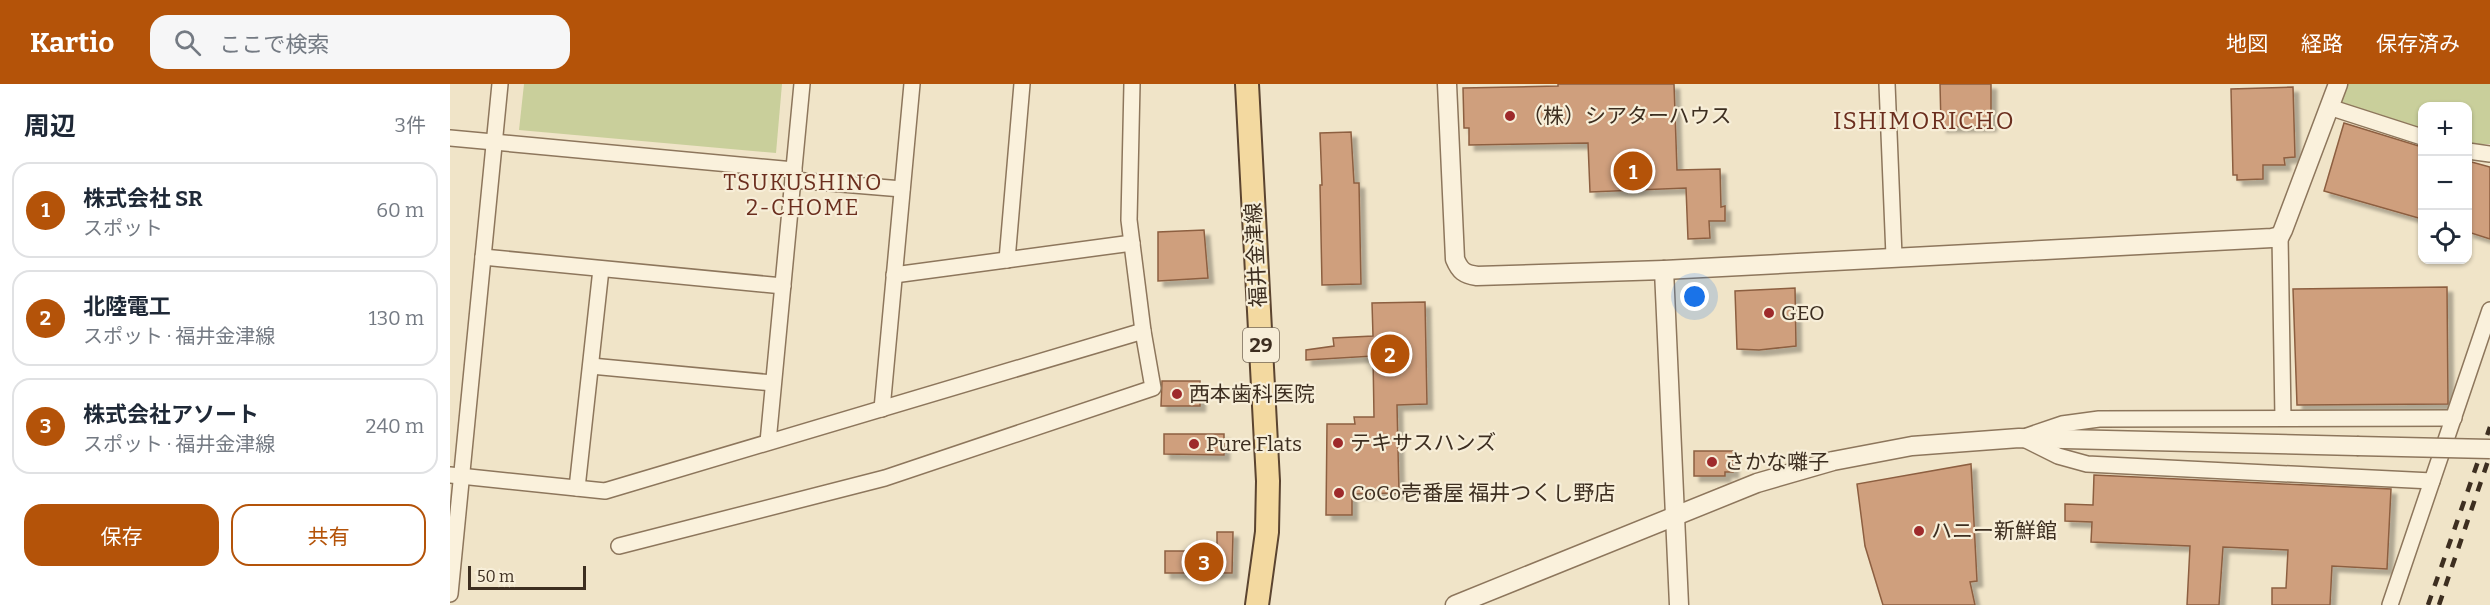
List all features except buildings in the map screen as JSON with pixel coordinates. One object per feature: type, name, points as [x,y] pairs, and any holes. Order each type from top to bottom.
[{"type":"main road","name":"福井金津線","points":[[1247,84],[1268,481],[1267,532],[1257,605]]},
{"type":"street","points":[[450,594],[456,476],[483,257],[500,84]]},
{"type":"street","points":[[768,442],[802,84]]},
{"type":"street","points":[[882,409],[912,84]]},
{"type":"street","points":[[1007,260],[1022,84]]},
{"type":"street","points":[[619,546],[885,478],[1153,388],[1143,332],[1129,220],[1132,84]]},
{"type":"street","points":[[1446,84],[1455,259],[1465,274],[1477,276],[1664,270],[2280,236]]},
{"type":"street","points":[[1887,84],[1894,256]]},
{"type":"street","points":[[2283,418],[2280,236],[2338,84]]},
{"type":"street","points":[[2329,107],[2418,136]]},
{"type":"street","points":[[450,138],[902,189]]},
{"type":"street","points":[[2472,152],[2490,154]]},
{"type":"street","points":[[894,275],[1132,243]]},
{"type":"street","points":[[483,257],[783,286]]},
{"type":"street","points":[[577,488],[601,268]]},
{"type":"street","points":[[1664,270],[1679,605]]},
{"type":"street","points":[[2390,605],[2490,310]]},
{"type":"street","points":[[456,476],[605,490],[1143,332]]},
{"type":"street","points":[[591,366],[774,383]]},
{"type":"street","points":[[2022,438],[2062,424],[2099,419],[2454,418]]},
{"type":"street","points":[[2022,438],[2058,456],[2086,464],[2432,481]]},
{"type":"street","points":[[1455,605],[1757,483],[1833,460],[1912,446],[2022,438],[2490,449]]},
{"type":"green space","points":[[524,84],[782,84],[776,153],[519,130]]},
{"type":"green space","points":[[2338,84],[2490,84],[2490,144],[2472,144],[2472,102],[2418,102],[2418,129],[2331,101]]},
{"type":"railway","points":[[2428,605],[2490,427]]},
{"type":"railway","points":[[2439,605],[2490,455]]},
{"type":"place","name":"（株）シアターハウス","points":[[1510,116]]},
{"type":"place","name":"株式会社 SR","points":[[1633,171]]},
{"type":"place","name":"GEO","points":[[1769,313]]},
{"type":"place","name":"北陸電工","points":[[1390,354]]},
{"type":"place","name":"西本歯科医院","points":[[1177,394]]},
{"type":"place","name":"テキサスハンズ","points":[[1338,443]]},
{"type":"place","name":"Pure Flats","points":[[1194,444]]},
{"type":"place","name":"さかな囃子","points":[[1712,462]]},
{"type":"place","name":"CoCo壱番屋 福井つくし野店","points":[[1339,493]]},
{"type":"place","name":"ハニー新鮮館","points":[[1919,531]]},
{"type":"place","name":"株式会社アソート","points":[[1204,562]]},
{"type":"district","name":"ISHIMORICHO","points":[[1924,121]]},
{"type":"district","name":"TSUKUSHINO 2-CHOME","points":[[803,194]]}]
